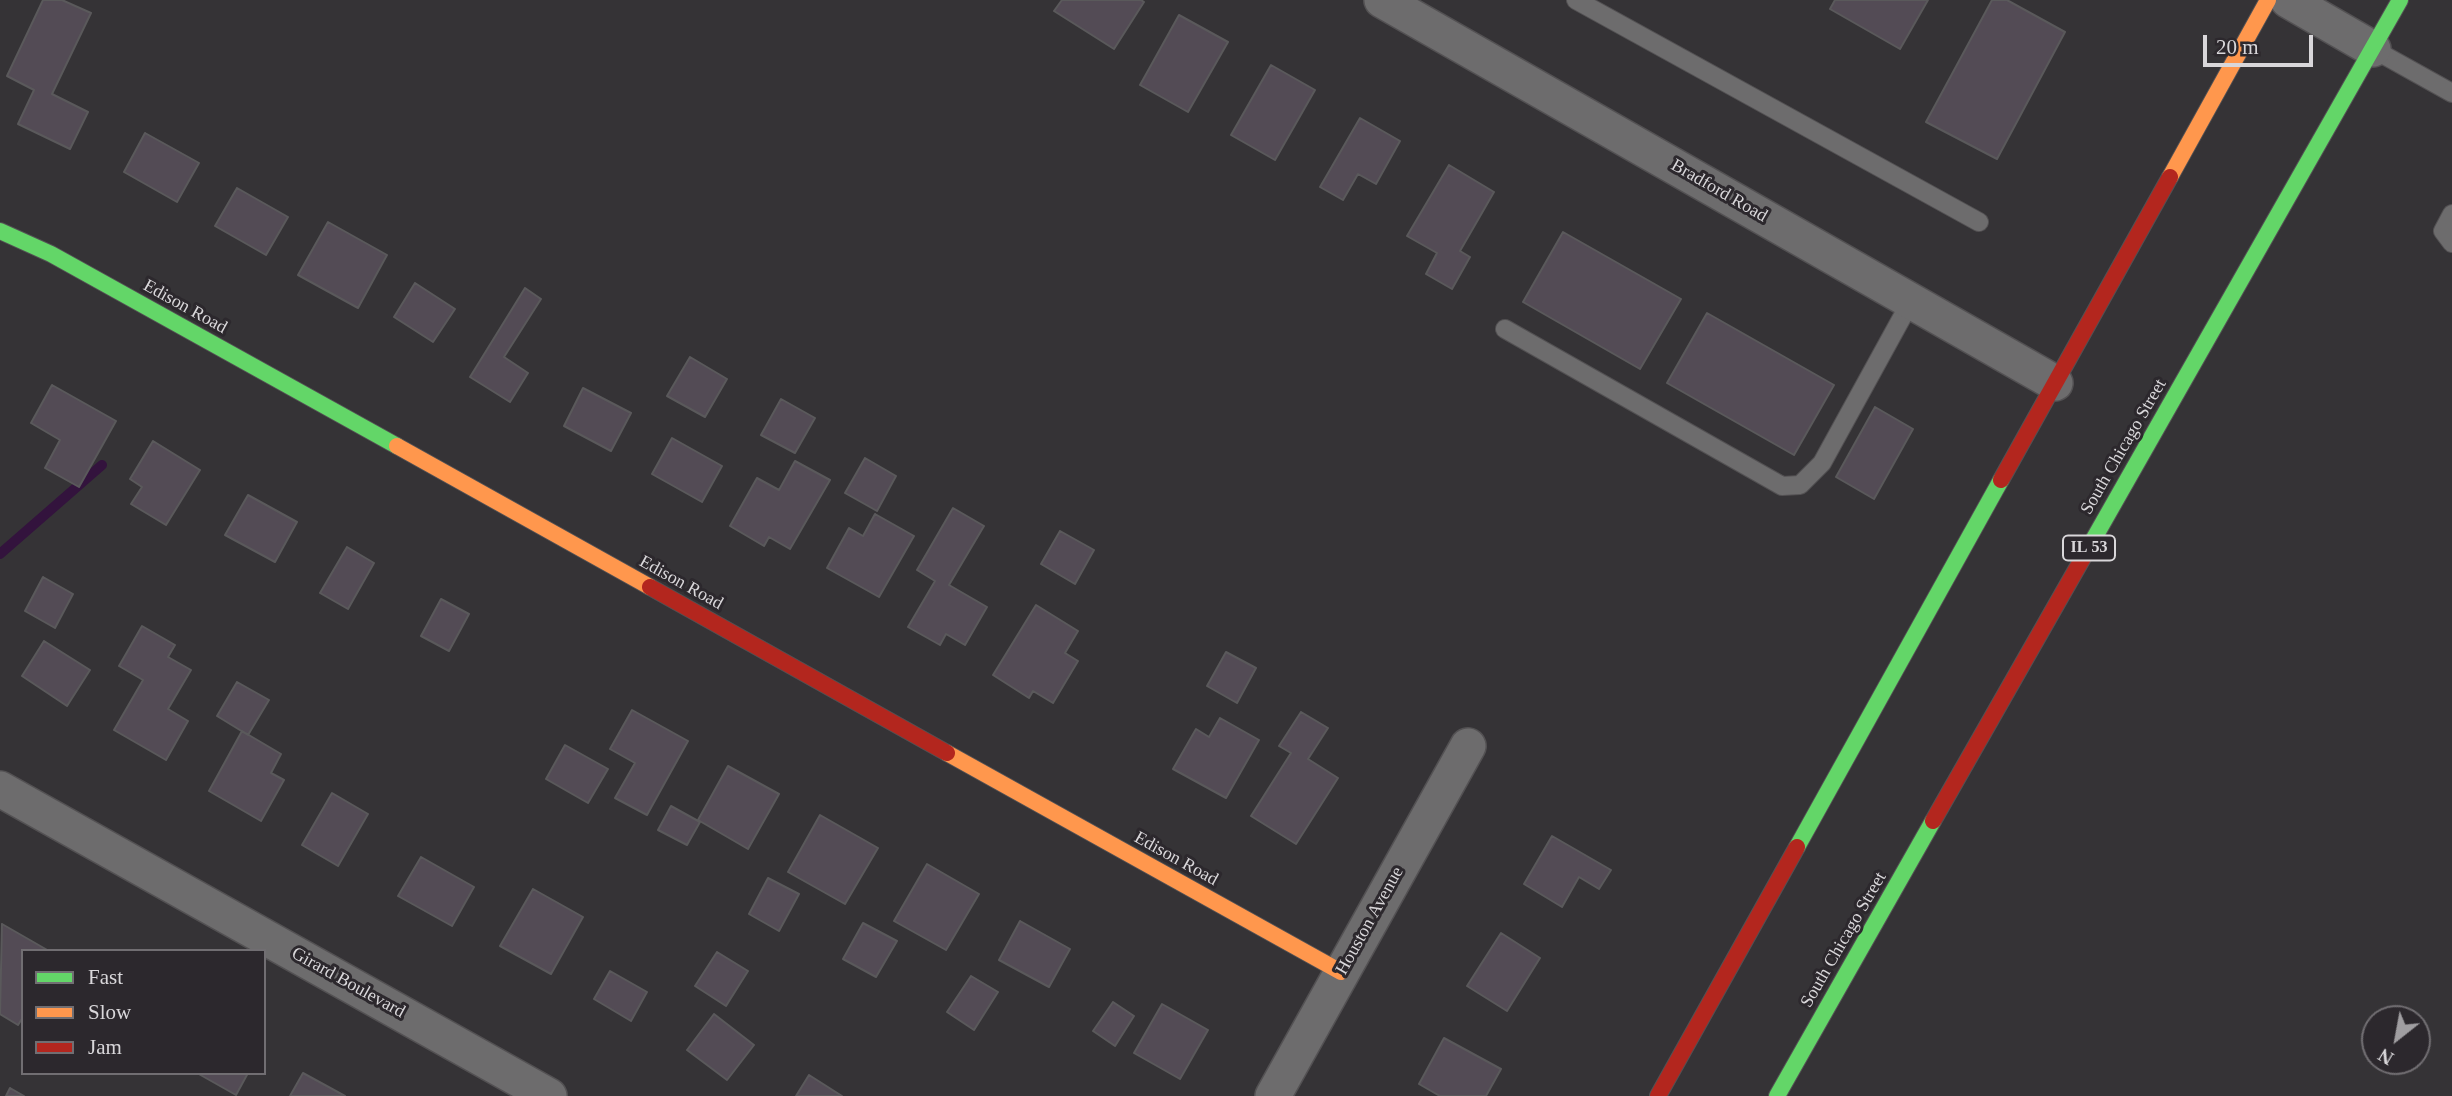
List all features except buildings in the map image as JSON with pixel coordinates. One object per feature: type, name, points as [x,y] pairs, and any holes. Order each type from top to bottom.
[{"type":"main road","points":[[1658,1096],[2268,0]]},
{"type":"main road","name":"South Chicago Street","points":[[1777,1096],[2400,0]]},
{"type":"main road","name":"Edison Road","points":[[0,231],[63,261],[1340,972]]},
{"type":"street","name":"Bradford Road","points":[[1382,0],[2055,383]]},
{"type":"street","points":[[2288,0],[2373,49]]},
{"type":"street","name":"Houston Avenue","points":[[1273,1096],[1468,746]]},
{"type":"street","name":"Girard Boulevard","points":[[0,789],[549,1096]]},
{"type":"lane","points":[[1576,0],[1979,222]]},
{"type":"lane","points":[[2373,49],[2452,93]]},
{"type":"lane","points":[[2452,214],[2443,231],[2452,243]]},
{"type":"lane","points":[[1505,329],[1782,485],[1800,485],[1822,463],[1912,301]]},
{"type":"waterway","points":[[0,554],[102,465]]},
{"type":"traffic: fast","points":[[2084,556],[2400,0]]},
{"type":"traffic: fast","points":[[0,231],[51,254],[397,446]]},
{"type":"traffic: fast","points":[[1797,847],[2001,480]]},
{"type":"traffic: fast","points":[[1777,1096],[1933,821]]},
{"type":"traffic: slow","points":[[2170,177],[2268,0]]},
{"type":"traffic: slow","points":[[397,446],[650,587]]},
{"type":"traffic: slow","points":[[947,753],[1341,972]]},
{"type":"traffic: jam","points":[[2001,480],[2170,177]]},
{"type":"traffic: jam","points":[[1933,821],[2084,556]]},
{"type":"traffic: jam","points":[[650,587],[947,753]]},
{"type":"traffic: jam","points":[[1658,1096],[1797,847]]}]
